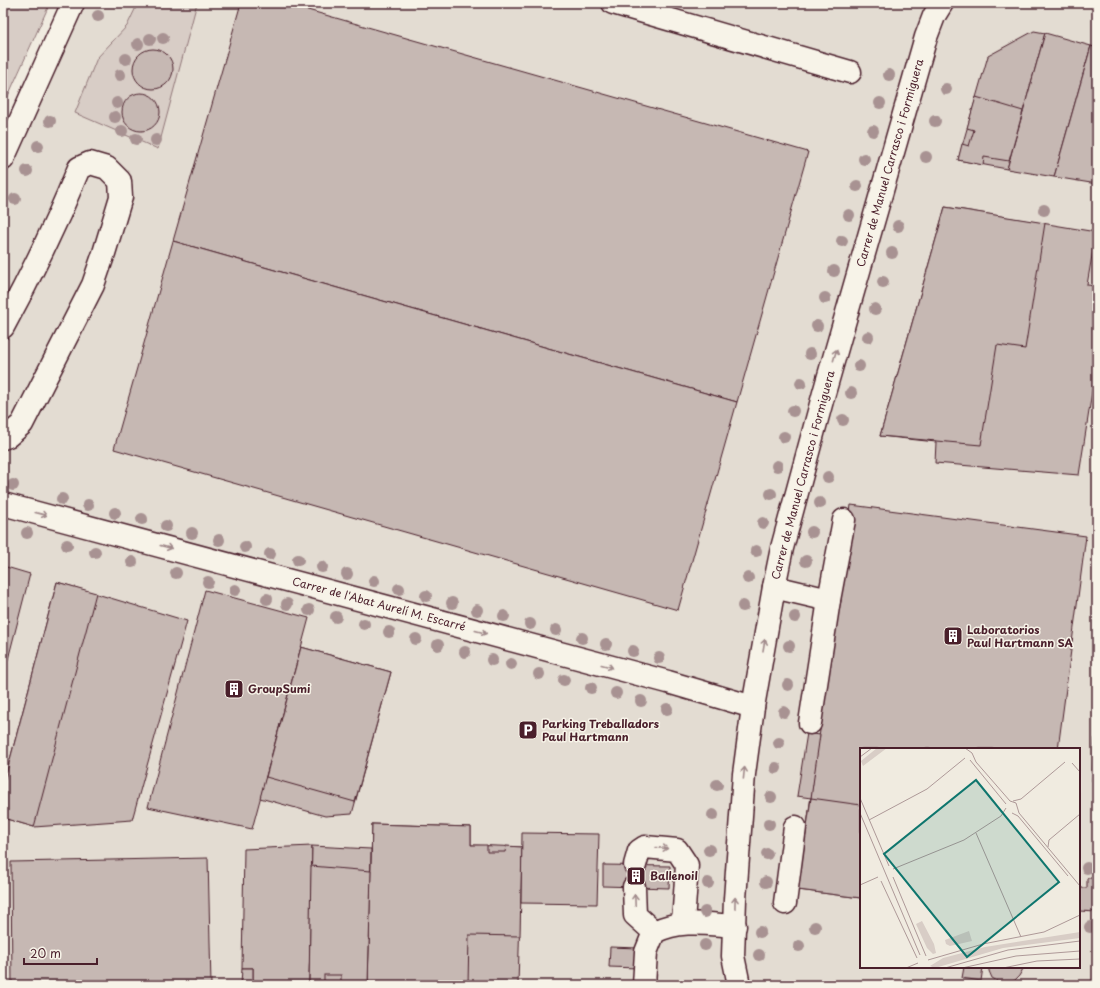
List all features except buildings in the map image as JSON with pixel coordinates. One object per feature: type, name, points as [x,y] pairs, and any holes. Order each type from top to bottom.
[{"type":"street","points":[[3,159],[73,3]]},
{"type":"street","points":[[613,3],[850,72]]},
{"type":"street","name":"Carrer de Manuel Carrasco i Formiguera","points":[[739,985],[733,956],[735,899],[744,774],[774,587],[784,540],[876,211],[926,38],[934,16],[942,3]]},
{"type":"street","points":[[3,327],[21,293],[79,168],[90,163],[107,168],[120,181],[121,197],[93,284],[22,424],[8,436],[3,438]]},
{"type":"street","name":"Carrer de l'Abat Aurelí M. Escarré","points":[[3,504],[661,680],[754,707]]},
{"type":"street","points":[[810,723],[829,600],[844,520]]},
{"type":"street","points":[[774,587],[829,600]]},
{"type":"street","points":[[785,903],[795,827]]},
{"type":"street","points":[[635,865],[639,851],[644,847],[677,850],[687,865],[683,923]]},
{"type":"street","points":[[634,887],[635,915],[654,932]]},
{"type":"street","points":[[644,985],[646,952],[654,932],[667,926],[683,923],[735,926]]},
{"type":"shaded area","points":[[3,3],[50,3],[3,107]]},
{"type":"shaded area","points":[[73,3],[1097,3],[1097,985],[3,985],[3,159]]},
{"type":"shaded area","points":[[138,3],[197,3],[158,149],[75,113],[97,58],[127,26]]},
{"type":"place","name":"Laboratorios Paul Hartmann SA","points":[[953,636]]},
{"type":"place","name":"GroupSumi","points":[[234,689]]},
{"type":"place","name":"Parking Treballadors Paul Hartmann","points":[[528,730]]},
{"type":"place","name":"Ballenoil","points":[[636,876]]}]
